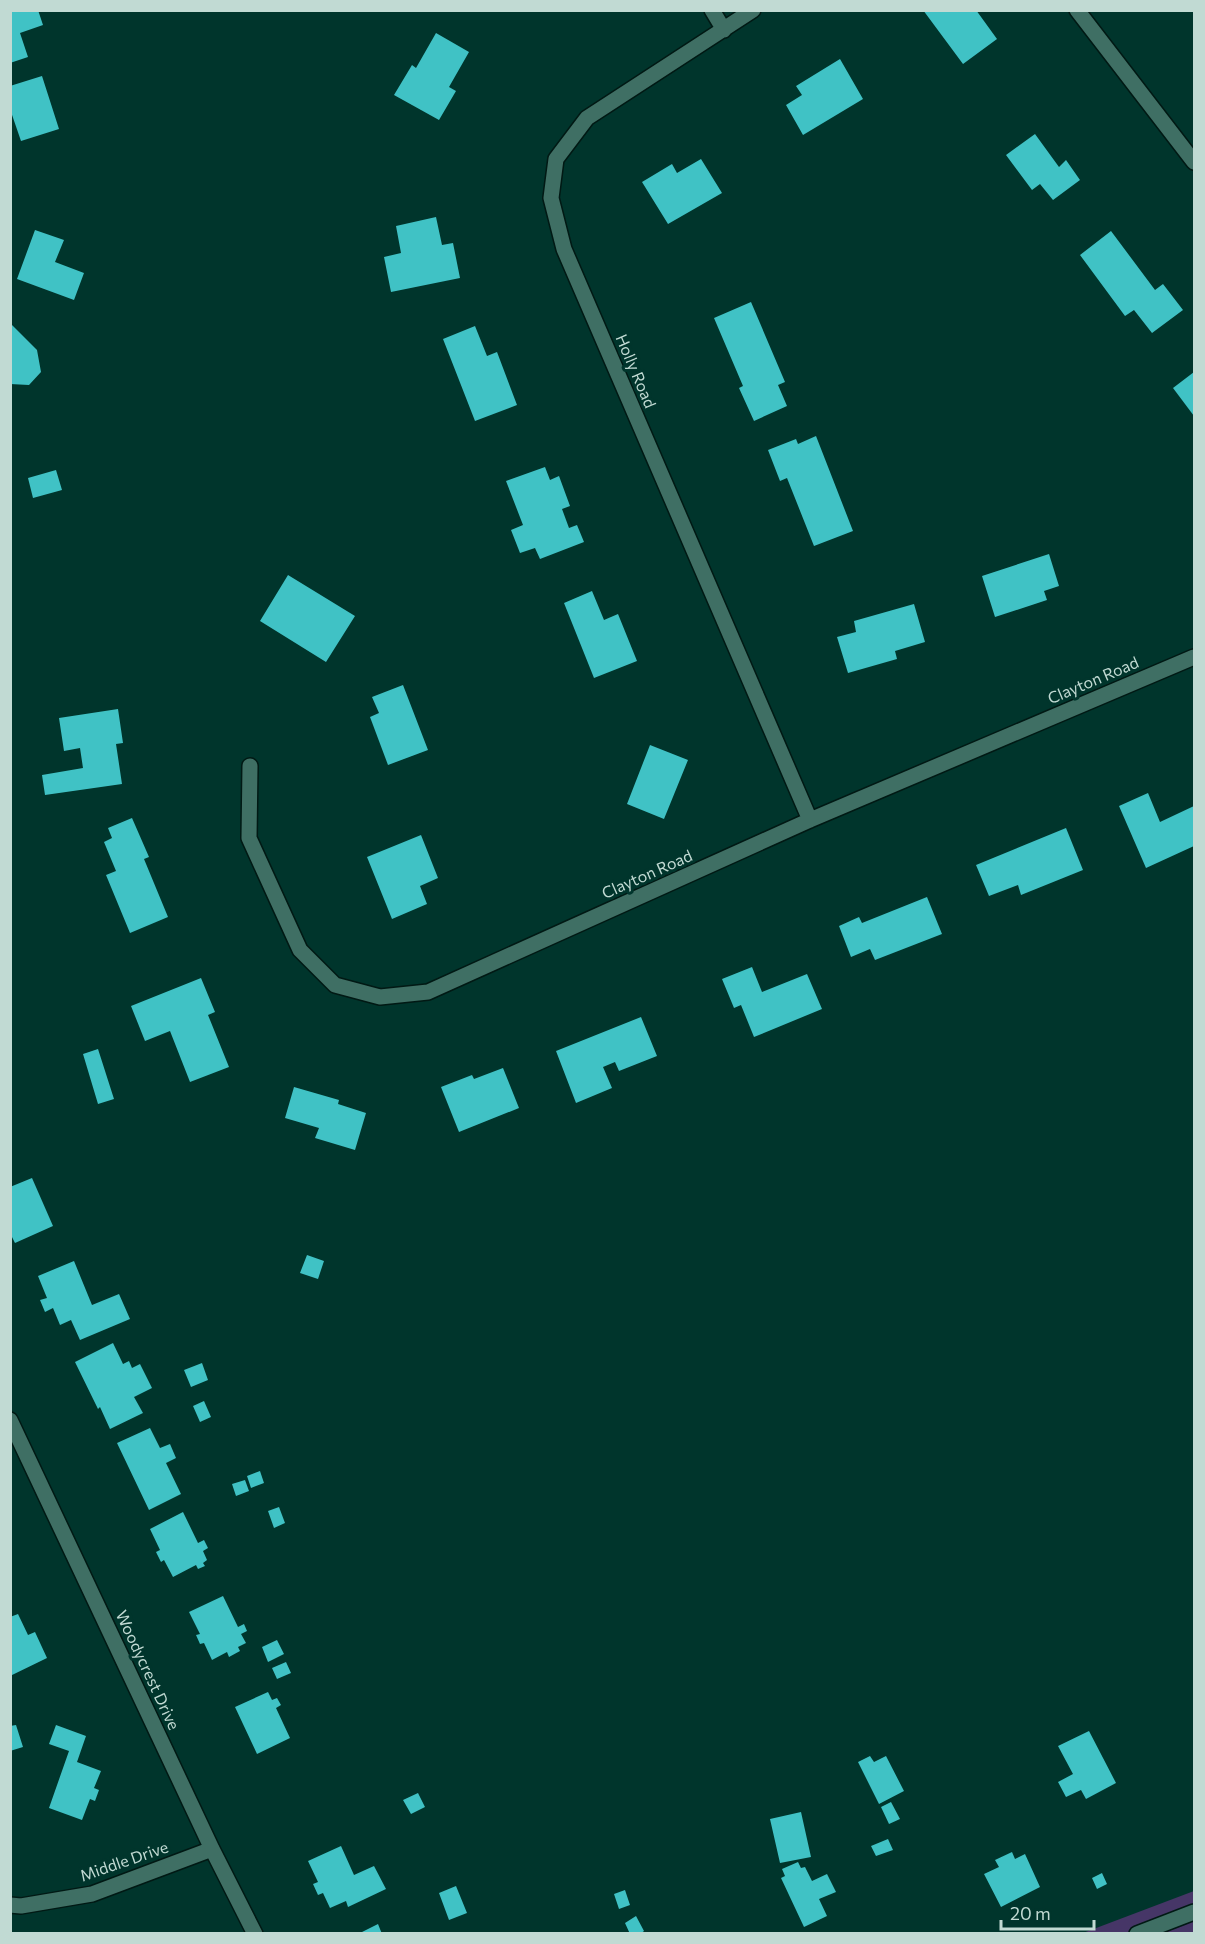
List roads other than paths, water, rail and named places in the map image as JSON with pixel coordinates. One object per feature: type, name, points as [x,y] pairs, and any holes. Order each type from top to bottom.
[{"type":"street","points":[[712,10],[724,30]]},
{"type":"street","name":"Holly Road","points":[[753,10],[587,118],[556,159],[551,198],[564,249],[810,820]]},
{"type":"street","points":[[1077,10],[1194,162]]},
{"type":"street","name":"Clayton Road","points":[[250,766],[249,838],[300,950],[335,985],[380,997],[428,992],[810,820],[1194,657]]},
{"type":"street","name":"Woodycrest Drive","points":[[10,1420],[212,1849],[255,1934]]},
{"type":"street","name":"Middle Drive","points":[[10,1905],[21,1906],[92,1894],[212,1849]]},
{"type":"street","points":[[1137,1934],[1194,1912]]}]
